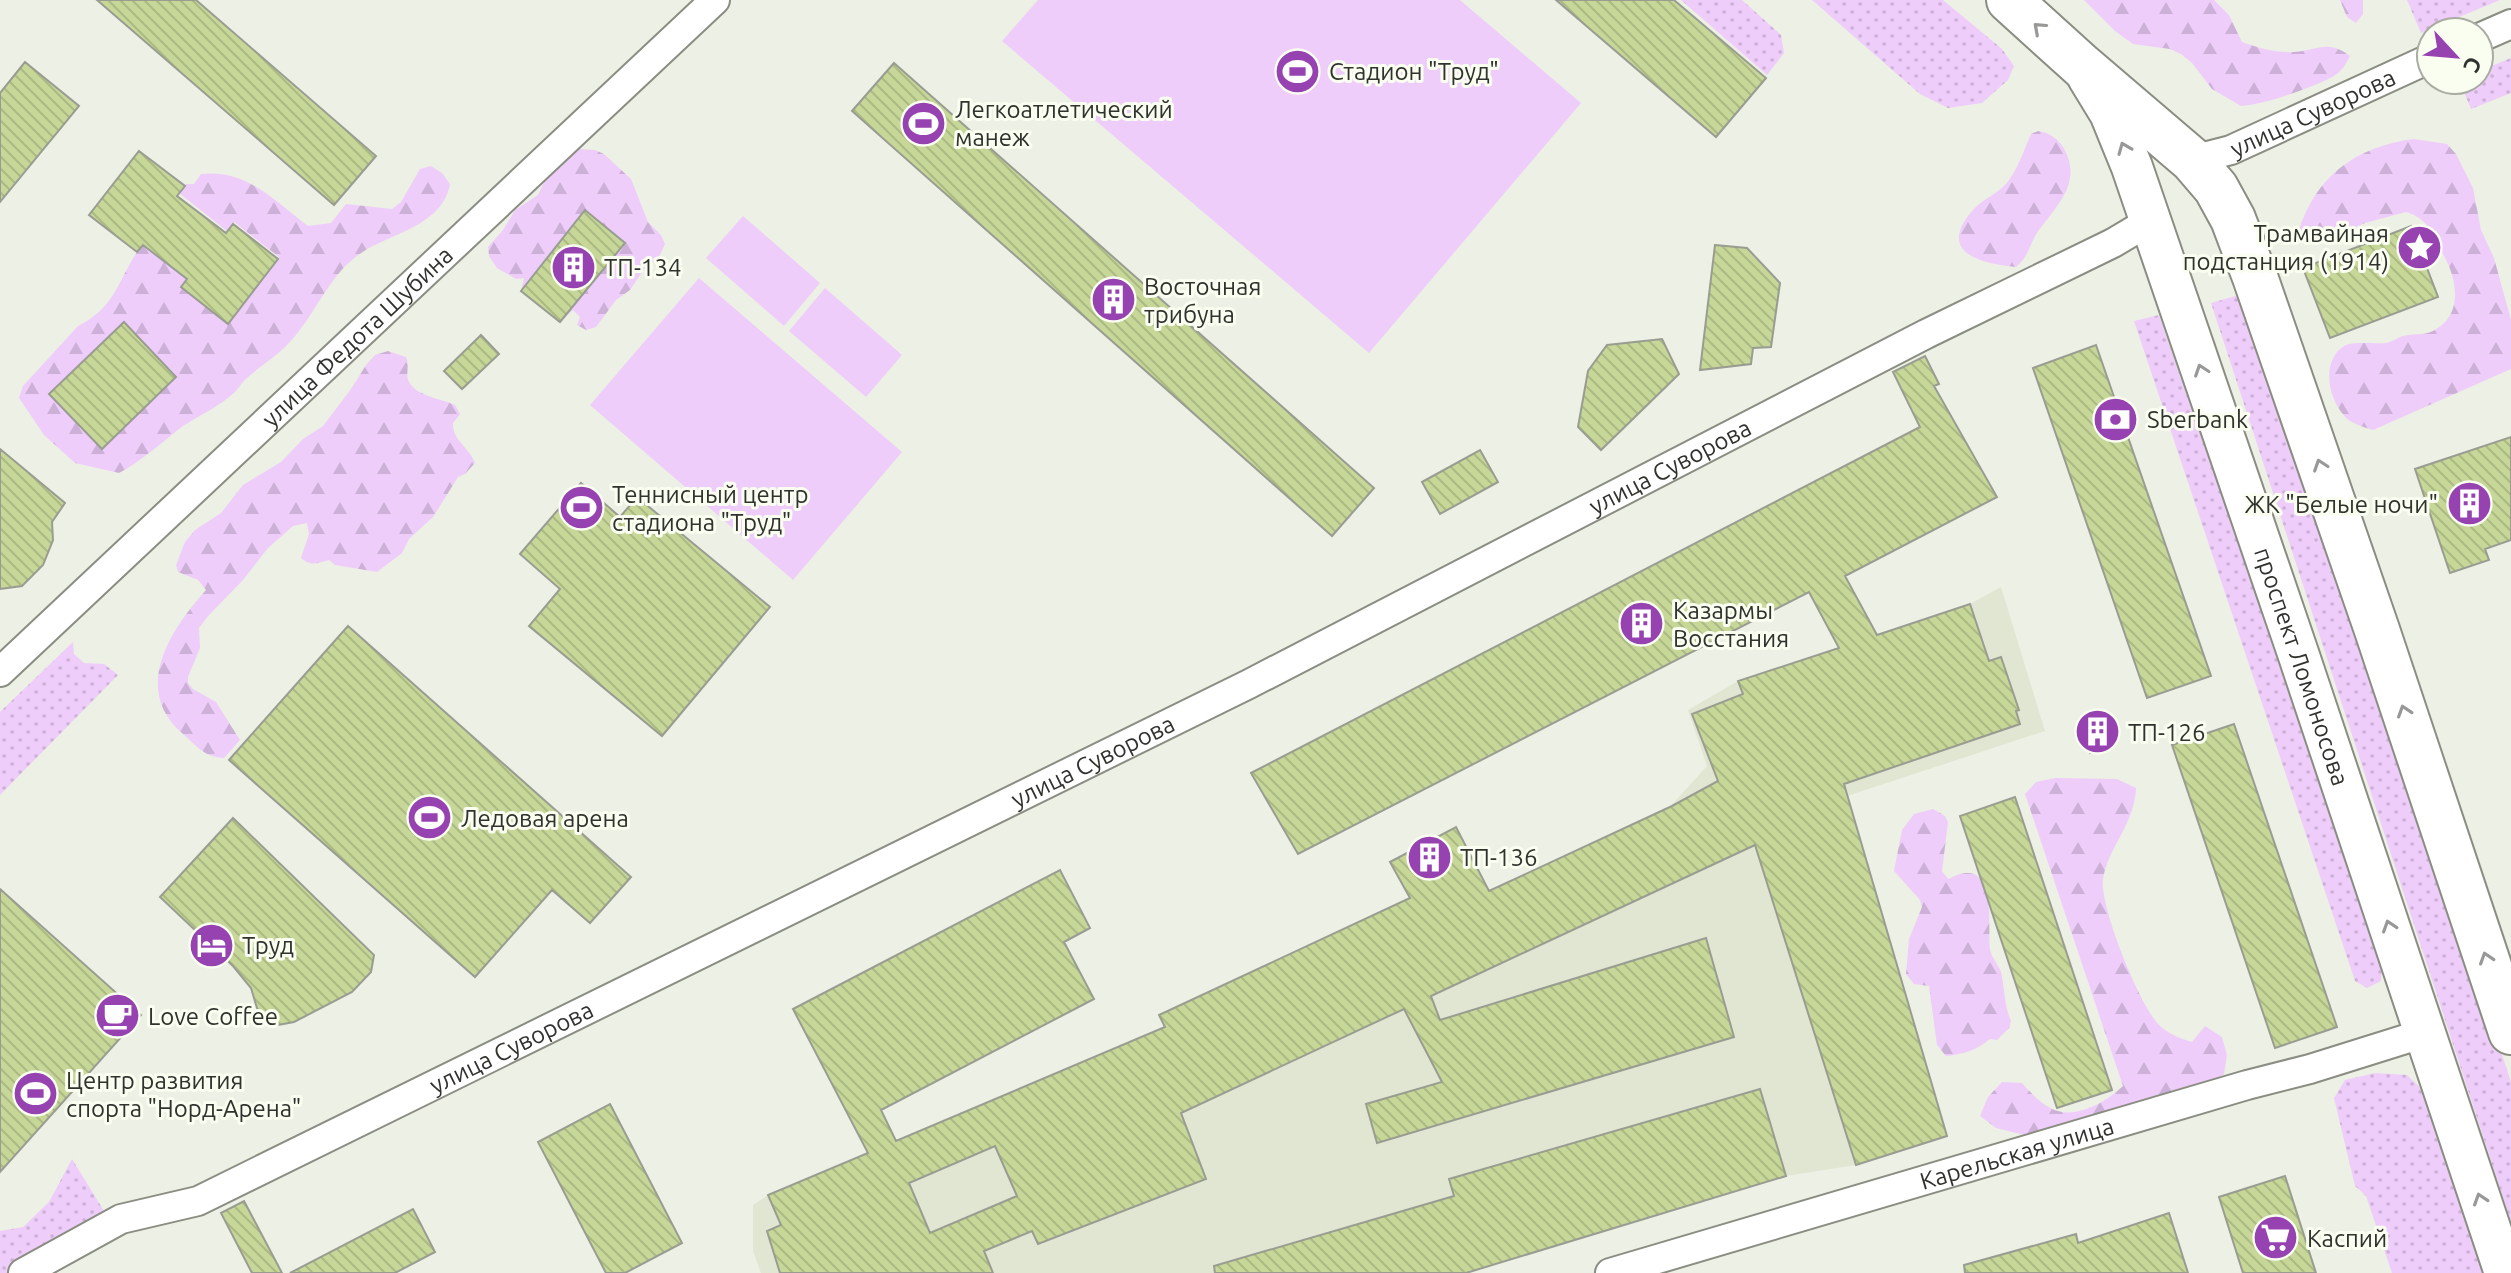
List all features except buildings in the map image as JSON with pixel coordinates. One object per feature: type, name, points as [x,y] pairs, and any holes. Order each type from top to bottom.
[{"type":"main road","name":"проспект Ломоносова","points":[[2009,0],[2192,160],[2216,188],[2233,219],[2377,630],[2511,1032]]},
{"type":"main road","name":"проспект Ломоносова","points":[[2082,66],[2110,113],[2150,221],[2505,1273]]},
{"type":"street","name":"улица Федота Шубина","points":[[0,672],[715,0]]},
{"type":"street","name":"улица Суворова","points":[[2192,160],[2231,150],[2415,65]]},
{"type":"street","name":"улица Суворова","points":[[23,1273],[121,1219],[198,1201],[1249,684],[1926,334],[2113,243],[2150,221]]},
{"type":"street","name":"Карельская улица","points":[[1610,1273],[2425,1033]]},
{"type":"shaded area","points":[[2001,587],[2045,731],[1847,796],[1947,1136],[1856,1165],[1786,1176],[1465,1273],[761,1273],[753,1251],[753,1205],[768,1195],[1164,1028],[1159,1015],[1378,913],[1390,937],[1671,806],[1707,766],[1688,710],[1738,681],[1970,604]]},
{"type":"green space","points":[[1038,0],[1460,0],[1581,103],[1369,353],[1002,41]]},
{"type":"green space","points":[[1681,0],[1742,0],[1781,35],[1784,53],[1767,75]]},
{"type":"green space","points":[[1812,0],[1943,0],[2002,49],[2014,66],[2008,80],[1982,103],[1948,108],[1920,94]]},
{"type":"green space","points":[[2084,0],[2214,0],[2229,15],[2242,42],[2288,52],[2329,47],[2350,56],[2339,72],[2324,81],[2276,99],[2241,106],[2212,89],[2181,54],[2170,49],[2133,44]]},
{"type":"green space","points":[[2340,0],[2363,0],[2363,14],[2356,23],[2347,17]]},
{"type":"green space","points":[[2407,0],[2500,0],[2462,16],[2415,16],[2415,19]]},
{"type":"green space","points":[[2511,58],[2511,93],[2471,109],[2466,96],[2495,96],[2495,64]]},
{"type":"green space","points":[[2038,131],[2058,141],[2069,159],[2069,181],[2061,201],[2016,267],[1990,263],[1968,254],[1961,246],[1959,237],[1962,225],[1976,207],[2006,184],[2031,134]]},
{"type":"green space","points":[[2414,139],[2447,144],[2456,154],[2473,188],[2481,230],[2494,258],[2511,320],[2511,369],[2373,430],[2350,421],[2337,405],[2330,384],[2331,362],[2347,344],[2386,343],[2403,336],[2429,333],[2443,324],[2455,297],[2449,266],[2426,224],[2406,212],[2365,223],[2318,245],[2302,239],[2298,233],[2315,195],[2341,167],[2374,149]]},
{"type":"green space","points":[[579,149],[604,154],[631,179],[648,222],[665,244],[658,259],[644,269],[630,290],[616,300],[596,327],[586,330],[577,325],[580,317],[573,310],[560,322],[625,243],[586,210],[521,291],[524,278],[516,279],[497,268],[489,256],[488,247],[515,210],[538,195],[548,174]]},
{"type":"green space","points":[[431,166],[442,173],[450,184],[445,199],[436,211],[412,228],[357,256],[338,275],[284,348],[229,397],[119,473],[75,463],[44,435],[19,398],[23,386],[78,326],[102,309],[144,243],[188,277],[182,285],[229,321],[279,257],[234,222],[227,231],[179,193],[186,184],[194,184],[201,174],[232,176],[246,181],[308,226],[331,223],[346,204],[392,209],[401,202],[420,169]]},
{"type":"green space","points":[[743,216],[820,283],[784,326],[706,258]]},
{"type":"green space","points":[[699,278],[902,452],[793,580],[590,405]]},
{"type":"green space","points":[[825,288],[902,355],[866,397],[789,331]]},
{"type":"green space","points":[[2253,291],[2511,1082],[2511,1222],[2211,303]]},
{"type":"green space","points":[[2159,315],[2382,960],[2381,981],[2367,988],[2355,981],[2134,321]]},
{"type":"green space","points":[[388,351],[406,357],[412,387],[455,405],[460,414],[453,423],[453,429],[475,463],[458,477],[433,517],[409,539],[402,553],[377,572],[335,565],[329,560],[315,564],[305,561],[301,558],[309,534],[307,523],[293,526],[268,548],[199,628],[200,648],[188,683],[216,702],[240,740],[224,758],[211,756],[183,734],[168,717],[160,699],[158,680],[169,642],[206,590],[198,580],[178,572],[176,565],[185,542],[195,530],[221,513],[243,485],[281,462],[303,439],[323,426],[366,365],[375,355]]},
{"type":"green space","points":[[73,642],[74,654],[84,663],[104,664],[118,675],[0,795],[0,712]]},
{"type":"green space","points":[[2055,778],[2117,779],[2136,788],[2131,813],[2110,856],[2103,879],[2103,892],[2114,932],[2142,999],[2160,1026],[2192,1042],[2205,1026],[2222,1037],[2227,1055],[2224,1074],[2195,1097],[2158,1095],[2143,1106],[2036,1138],[1996,1128],[1980,1116],[1988,1097],[2002,1082],[2022,1083],[2048,1107],[2061,1112],[2090,1108],[2123,1086],[2025,794],[2036,782]]},
{"type":"green space","points":[[1933,809],[1945,816],[1948,822],[1942,871],[1948,879],[1964,873],[1976,875],[1986,892],[1990,950],[2001,972],[2011,1021],[2009,1028],[1997,1040],[1990,1039],[1970,1051],[1946,1056],[1937,1045],[1929,986],[1914,984],[1906,974],[1909,939],[1922,907],[1920,900],[1894,871],[1902,830],[1914,814]]},
{"type":"green space","points":[[2375,1073],[2407,1075],[2434,1101],[2485,1273],[2392,1273],[2366,1196],[2355,1186],[2334,1098],[2345,1080]]},
{"type":"green space","points":[[72,1159],[104,1211],[11,1273],[0,1273],[0,1231],[23,1227],[49,1202]]},
{"type":"place","name":"Стадион \"Труд\"","points":[[1298,71]]},
{"type":"place","name":"Легкоатлетический манеж","points":[[924,123]]},
{"type":"place","name":"Трамвайная подстанция (1914)","points":[[2420,247]]},
{"type":"place","name":"ТП-134","points":[[573,267]]},
{"type":"place","name":"Восточная трибуна","points":[[1113,300]]},
{"type":"place","name":"Sberbank","points":[[2116,419]]},
{"type":"place","name":"ЖК \"Белые ночи\"","points":[[2469,504]]},
{"type":"place","name":"Теннисный центр стадиона \"Труд\"","points":[[581,508]]},
{"type":"place","name":"Казармы Восстания","points":[[1642,624]]},
{"type":"place","name":"ТП-126","points":[[2097,732]]},
{"type":"place","name":"Ледовая арена","points":[[430,818]]},
{"type":"place","name":"ТП-136","points":[[1429,857]]},
{"type":"place","name":"Труд","points":[[211,945]]},
{"type":"place","name":"Love Coffee","points":[[117,1016]]},
{"type":"place","name":"Центр развития спорта \"Норд-Арена\"","points":[[35,1094]]},
{"type":"place","name":"Каспий","points":[[2276,1238]]}]
